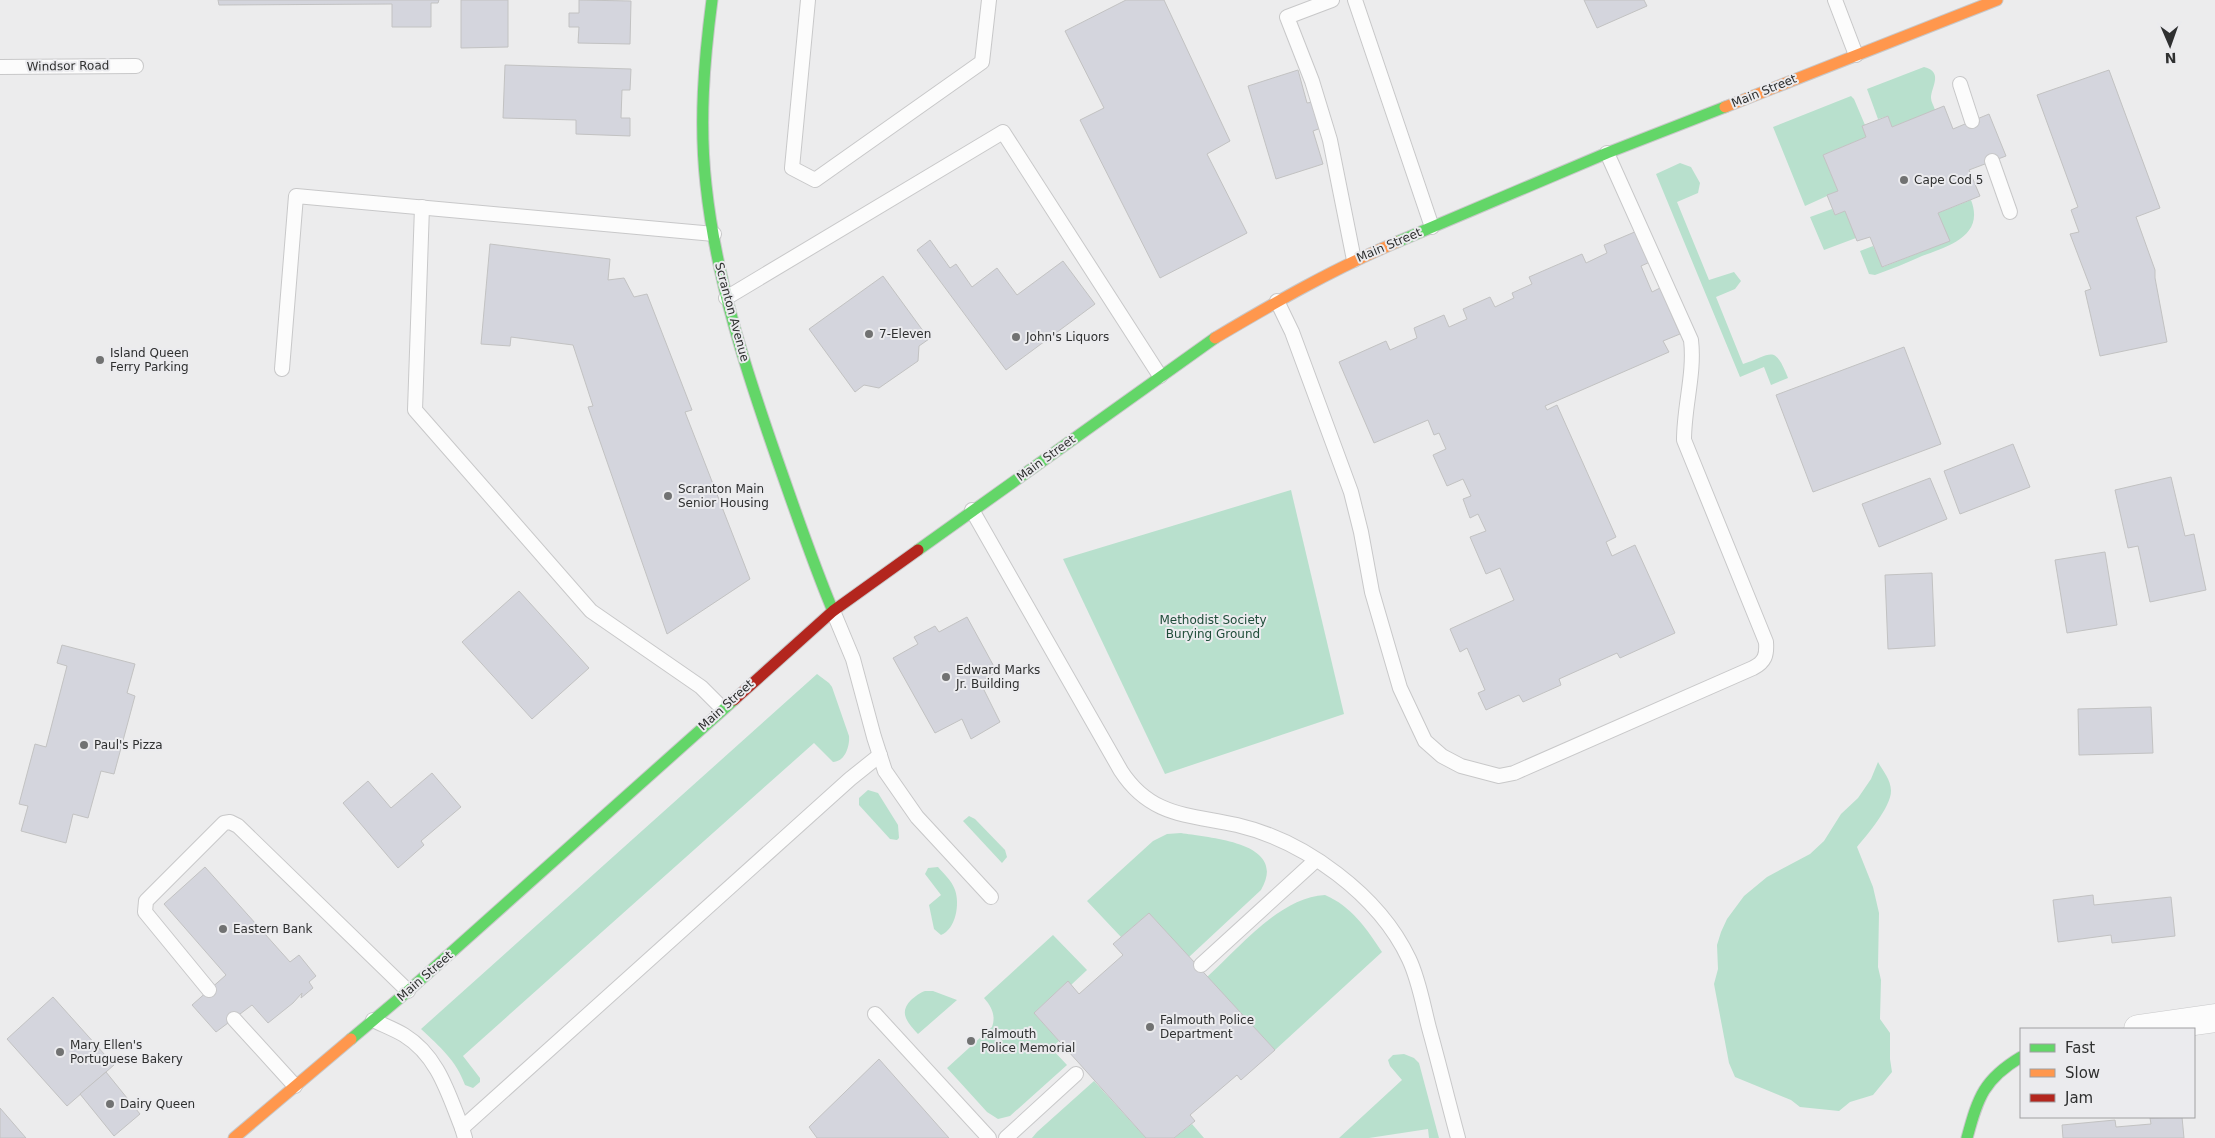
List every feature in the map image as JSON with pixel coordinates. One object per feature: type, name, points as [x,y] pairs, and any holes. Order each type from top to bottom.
[{"type":"main road","name":"Scranton Avenue","points":[[712,0],[704,116],[706,184],[726,298],[775,454],[833,611]]},
{"type":"main road","name":"Main Street","points":[[234,1138],[408,991],[722,708],[833,611],[1210,341],[1277,301],[1354,260],[1607,153],[1997,0]]},
{"type":"main road","points":[[1967,1138],[1973,1113],[1984,1088],[2001,1069],[2020,1058]]},
{"type":"street","points":[[2145,1028],[2215,1018]]},
{"type":"lane","points":[[808,0],[792,168],[815,180],[982,62],[989,0]]},
{"type":"lane","points":[[1332,0],[1287,17],[1312,81],[1330,140],[1354,260]]},
{"type":"lane","points":[[1355,0],[1432,227]]},
{"type":"lane","points":[[1835,0],[1856,54]]},
{"type":"lane","name":"Windsor Road","points":[[0,67],[136,66]]},
{"type":"lane","points":[[1960,84],[1972,121]]},
{"type":"lane","points":[[726,298],[1003,132],[1160,376]]},
{"type":"lane","points":[[1277,301],[1296,341],[1351,492],[1359,519],[1372,592],[1400,688],[1425,741],[1442,756],[1461,766],[1484,773],[1499,776],[1514,773],[1762,664],[1767,654],[1766,642],[1684,440],[1684,423],[1692,355],[1691,340],[1607,153]]},
{"type":"lane","points":[[1992,161],[2010,212]]},
{"type":"lane","points":[[282,369],[296,196],[714,234]]},
{"type":"lane","points":[[422,207],[415,410],[591,611],[701,687],[722,708]]},
{"type":"lane","points":[[972,510],[1121,771],[1136,791],[1154,804],[1168,810],[1254,831],[1295,848],[1342,878],[1374,907],[1395,934],[1409,958],[1458,1138]]},
{"type":"lane","points":[[833,611],[853,659],[885,771],[917,817],[991,897]]},
{"type":"lane","points":[[373,1020],[404,1035],[420,1047],[433,1061],[463,1133],[850,779],[880,755]]},
{"type":"lane","points":[[209,990],[145,912],[144,906],[146,900],[224,823],[230,822],[238,826],[408,991]]},
{"type":"lane","points":[[1201,965],[1316,860]]},
{"type":"lane","points":[[875,1014],[989,1138]]},
{"type":"lane","points":[[234,1019],[296,1086]]},
{"type":"lane","points":[[1006,1138],[1076,1074]]},
{"type":"green space","points":[[1924,67],[1934,72],[1935,80],[1931,101],[1935,110],[1892,127],[1888,116],[1878,119],[1867,89]]},
{"type":"green space","points":[[1851,96],[1865,125],[1862,126],[1866,137],[1823,155],[1838,191],[1805,206],[1773,127]]},
{"type":"green space","points":[[1680,163],[1691,167],[1700,183],[1698,193],[1677,202],[1709,280],[1734,272],[1741,281],[1735,289],[1716,297],[1743,364],[1771,354],[1779,360],[1788,378],[1771,385],[1764,367],[1740,377],[1656,174]]},
{"type":"green space","points":[[1971,200],[1974,212],[1973,223],[1969,231],[1962,238],[1899,266],[1875,275],[1869,274],[1860,251],[1873,246],[1883,267],[1949,241],[1938,213]]},
{"type":"green space","points":[[1832,209],[1835,215],[1845,211],[1856,238],[1824,250],[1810,217]]},
{"type":"green space","name":"Methodist Society Burying Ground","points":[[1291,490],[1344,714],[1165,774],[1063,559]]},
{"type":"green space","points":[[817,674],[832,687],[849,736],[848,749],[844,756],[833,762],[814,743],[463,1056],[480,1078],[480,1082],[473,1088],[465,1085],[452,1061],[421,1029]]},
{"type":"green space","points":[[1878,762],[1890,783],[1890,798],[1878,821],[1857,847],[1873,887],[1879,913],[1878,967],[1881,980],[1880,1019],[1890,1033],[1892,1072],[1873,1095],[1850,1102],[1839,1111],[1800,1107],[1791,1100],[1735,1077],[1729,1063],[1714,984],[1718,969],[1717,945],[1727,919],[1744,896],[1767,877],[1810,854],[1824,841],[1841,814],[1858,798],[1871,779]]},
{"type":"green space","points":[[868,790],[878,793],[898,825],[899,838],[897,840],[890,839],[859,805],[859,798]]},
{"type":"green space","points":[[969,816],[975,819],[1005,850],[1007,857],[1002,863],[963,821]]},
{"type":"green space","points":[[1181,833],[1210,837],[1242,845],[1256,852],[1264,862],[1267,874],[1261,890],[1189,957],[1149,913],[1121,937],[1087,901],[1153,841],[1167,834]]},
{"type":"green space","points":[[938,867],[954,887],[957,902],[956,916],[950,927],[941,935],[934,929],[929,905],[941,895],[925,874],[928,868]]},
{"type":"green space","points":[[1325,895],[1343,905],[1358,919],[1382,952],[1275,1050],[1207,977],[1276,914],[1308,898]]},
{"type":"green space","points":[[1053,935],[1087,970],[1071,985],[1068,981],[1034,1013],[1059,1041],[1051,1048],[1067,1065],[1010,1116],[998,1119],[987,1112],[947,1068],[992,1027],[994,1019],[989,1005],[984,998]]},
{"type":"green space","points":[[925,991],[933,991],[957,1000],[918,1034],[908,1022],[905,1009],[911,1000]]},
{"type":"green space","points":[[1404,1054],[1414,1058],[1419,1063],[1439,1138],[1429,1138],[1428,1129],[1369,1138],[1339,1138],[1402,1080],[1390,1066],[1388,1060],[1393,1055]]},
{"type":"green space","points":[[1094,1081],[1146,1138],[1032,1138],[1037,1132]]},
{"type":"green space","points":[[1192,1124],[1204,1138],[1174,1138]]},
{"type":"building","points":[[218,0],[439,0],[438,3],[431,3],[431,27],[392,27],[392,4],[219,5]]},
{"type":"building","points":[[461,0],[508,0],[508,47],[461,48]]},
{"type":"building","points":[[579,0],[631,1],[630,44],[578,43],[579,27],[569,27],[569,13],[579,13]]},
{"type":"building","points":[[1126,0],[1164,0],[1230,141],[1207,154],[1247,233],[1160,278],[1080,120],[1104,108],[1065,31]]},
{"type":"building","points":[[1584,0],[1644,0],[1647,6],[1597,28]]},
{"type":"building","points":[[505,65],[631,69],[630,90],[622,90],[621,118],[630,118],[630,136],[576,134],[576,120],[503,118]]},
{"type":"building","points":[[1298,70],[1307,103],[1313,102],[1321,128],[1313,131],[1323,164],[1276,179],[1248,86]]},
{"type":"building","points":[[2109,70],[2160,208],[2136,217],[2155,270],[2167,342],[2100,356],[2085,291],[2091,289],[2070,234],[2079,232],[2071,210],[2078,207],[2037,95]]},
{"type":"building","name":"Cape Cod 5","points":[[1944,106],[1953,129],[1989,114],[2006,156],[1969,170],[1980,196],[1938,213],[1950,241],[1882,267],[1870,237],[1857,241],[1845,211],[1835,215],[1827,195],[1838,191],[1823,155],[1866,137],[1862,126],[1888,116],[1892,127]]},
{"type":"building","points":[[1637,231],[1650,262],[1641,266],[1652,292],[1660,288],[1680,334],[1663,341],[1669,352],[1545,406],[1547,410],[1557,405],[1616,537],[1606,542],[1612,556],[1635,545],[1675,633],[1620,658],[1617,653],[1559,679],[1561,685],[1523,702],[1519,695],[1486,710],[1478,693],[1485,690],[1467,648],[1460,652],[1450,629],[1514,600],[1500,568],[1486,574],[1470,537],[1486,531],[1478,514],[1470,518],[1463,499],[1471,496],[1463,479],[1447,486],[1433,455],[1446,449],[1439,433],[1434,435],[1428,420],[1374,443],[1339,362],[1386,341],[1390,350],[1417,338],[1414,328],[1444,315],[1449,327],[1467,319],[1463,309],[1490,297],[1495,307],[1514,298],[1512,293],[1532,284],[1529,277],[1582,254],[1586,263],[1607,253],[1604,245]]},
{"type":"building","name":"John's Liquors","points":[[930,240],[950,268],[956,264],[972,287],[997,268],[1017,295],[1063,261],[1095,304],[1006,370],[917,250]]},
{"type":"building","name":"Scranton Main Senior Housing","points":[[490,244],[610,259],[608,280],[624,278],[634,297],[647,294],[692,410],[685,412],[750,579],[667,634],[588,407],[593,406],[573,345],[511,337],[510,346],[481,344]]},
{"type":"building","name":"7-Eleven","points":[[883,276],[929,339],[919,346],[918,361],[879,388],[864,385],[855,392],[809,329]]},
{"type":"building","points":[[1904,347],[1941,444],[1813,492],[1776,395]]},
{"type":"building","points":[[2013,444],[2030,487],[1960,514],[1944,471]]},
{"type":"building","points":[[2171,477],[2185,536],[2194,534],[2206,590],[2150,602],[2138,546],[2128,548],[2115,490]]},
{"type":"building","points":[[1930,478],[1947,519],[1879,547],[1862,504]]},
{"type":"building","points":[[2105,552],[2117,625],[2067,633],[2055,560]]},
{"type":"building","points":[[1932,573],[1935,646],[1888,649],[1885,575]]},
{"type":"building","points":[[519,591],[589,668],[532,719],[462,642]]},
{"type":"building","name":"Edward Marks Jr. Building","points":[[967,617],[997,672],[980,682],[1000,722],[971,739],[962,719],[935,733],[893,658],[918,644],[914,637],[935,626],[939,632]]},
{"type":"building","name":"Paul's Pizza","points":[[62,645],[135,664],[127,693],[135,696],[114,774],[101,771],[88,818],[73,814],[66,843],[21,831],[28,806],[19,804],[35,744],[46,747],[67,666],[57,663]]},
{"type":"building","points":[[2151,707],[2153,753],[2079,755],[2078,709]]},
{"type":"building","points":[[432,773],[461,807],[421,841],[424,845],[398,868],[343,803],[368,781],[391,808]]},
{"type":"building","name":"Eastern Bank","points":[[205,867],[290,962],[299,955],[316,976],[309,982],[313,988],[301,998],[302,993],[293,1003],[268,1023],[252,1005],[216,1032],[192,1005],[226,975],[164,904]]},
{"type":"building","points":[[2093,895],[2094,905],[2171,897],[2175,936],[2112,943],[2111,935],[2058,942],[2053,900]]},
{"type":"building","name":"Falmouth Police Department","points":[[1149,913],[1275,1050],[1241,1080],[1237,1075],[1190,1115],[1195,1121],[1174,1138],[1146,1138],[1034,1013],[1068,981],[1079,994],[1123,955],[1113,944]]},
{"type":"building","name":"Mary Ellen's Portuguese Bakery","points":[[53,997],[114,1065],[67,1106],[7,1039]]},
{"type":"building","points":[[879,1059],[949,1138],[817,1138],[809,1127]]},
{"type":"building","name":"Dairy Queen","points":[[106,1072],[140,1114],[114,1136],[80,1094]]},
{"type":"building","points":[[0,1108],[26,1138],[0,1138]]},
{"type":"building","points":[[2150,1118],[2182,1118],[2184,1138],[2063,1138],[2062,1125],[2115,1120],[2116,1127],[2151,1124]]},
{"type":"traffic: fast","points":[[712,0],[705,69],[703,139],[706,185],[717,255],[734,324],[754,392],[833,611]]},
{"type":"traffic: fast","points":[[1397,242],[1607,153],[1725,107]]},
{"type":"traffic: fast","points":[[918,550],[1215,338]]},
{"type":"traffic: fast","points":[[351,1039],[408,991],[734,700]]},
{"type":"traffic: fast","points":[[1967,1138],[1984,1090],[1999,1073],[2020,1058]]},
{"type":"traffic: slow","points":[[1725,107],[1997,0]]},
{"type":"traffic: slow","points":[[1215,338],[1327,275],[1397,242]]},
{"type":"traffic: slow","points":[[234,1138],[351,1039]]},
{"type":"traffic: jam","points":[[734,700],[833,611],[918,550]]},
{"type":"place","name":"Cape Cod 5","points":[[1904,180]]},
{"type":"place","name":"7-Eleven","points":[[869,334]]},
{"type":"place","name":"John's Liquors","points":[[1016,337]]},
{"type":"place","name":"Island Queen Ferry Parking","points":[[100,360]]},
{"type":"place","name":"Scranton Main Senior Housing","points":[[668,496]]},
{"type":"place","name":"Edward Marks Jr. Building","points":[[946,677]]},
{"type":"place","name":"Paul's Pizza","points":[[84,745]]},
{"type":"place","name":"Eastern Bank","points":[[223,929]]},
{"type":"place","name":"Falmouth Police Department","points":[[1150,1027]]},
{"type":"place","name":"Falmouth Police Memorial","points":[[971,1041]]},
{"type":"place","name":"Mary Ellen's Portuguese Bakery","points":[[60,1052]]},
{"type":"place","name":"Dairy Queen","points":[[110,1104]]}]
